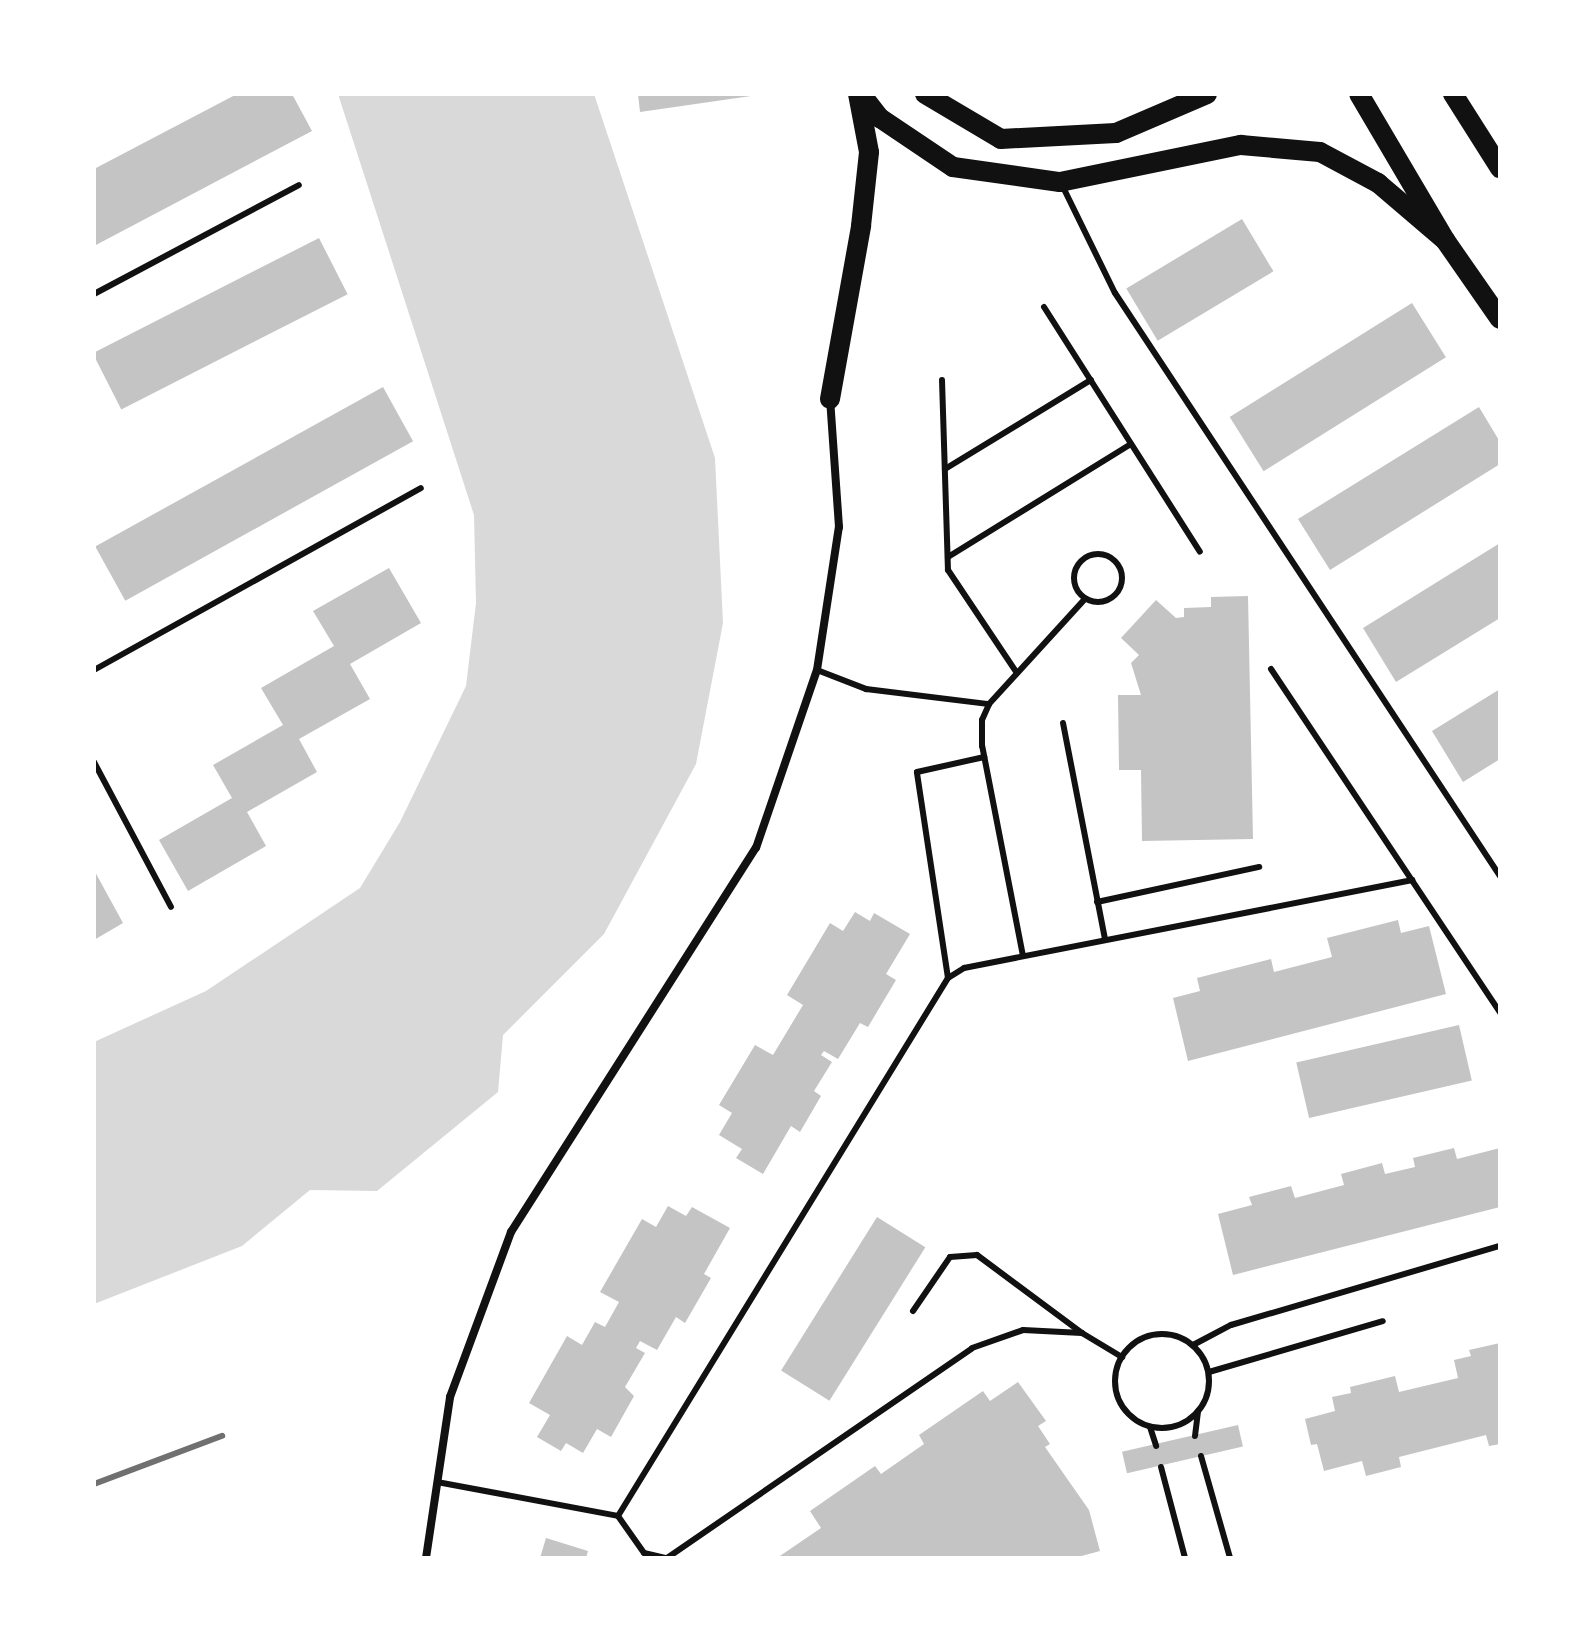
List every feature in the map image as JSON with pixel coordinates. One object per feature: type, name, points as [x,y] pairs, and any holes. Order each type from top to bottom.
[{"type":"main road","points":[[859,94],[880,118],[953,167],[1060,182],[1241,145],[1320,152],[1378,183],[1445,240]]},
{"type":"main road","points":[[830,399],[861,226],[869,152],[859,94]]},
{"type":"main road","points":[[925,94],[1001,139],[1116,133],[1207,94]]},
{"type":"main road","points":[[1359,94],[1445,240],[1500,319]]},
{"type":"main road","points":[[1453,94],[1500,168]]},
{"type":"street","points":[[426,1558],[450,1397],[511,1232],[756,848],[817,670],[839,527],[830,399]]},
{"type":"lane","points":[[1060,182],[1115,293],[1500,876]]},
{"type":"lane","points":[[94,294],[299,185]]},
{"type":"lane","points":[[1044,307],[1200,552]]},
{"type":"lane","points":[[942,380],[948,570],[1017,673]]},
{"type":"lane","points":[[945,469],[1091,380]]},
{"type":"lane","points":[[948,557],[1131,444]]},
{"type":"lane","points":[[94,670],[421,488]]},
{"type":"lane","points":[[1023,956],[984,757],[982,720],[989,704],[1085,599],[1109,600],[1120,589],[1119,566],[1107,555],[1084,558],[1075,571],[1075,586],[1085,599]]},
{"type":"lane","points":[[1271,669],[1500,1013]]},
{"type":"lane","points":[[817,670],[866,689],[989,704]]},
{"type":"lane","points":[[1063,723],[1105,940]]},
{"type":"lane","points":[[948,978],[917,772],[984,757]]},
{"type":"lane","points":[[94,762],[171,907]]},
{"type":"lane","points":[[94,781],[102,777]]},
{"type":"lane","points":[[1097,902],[1259,867]]},
{"type":"lane","points":[[618,1516],[948,978],[964,968],[1412,880]]},
{"type":"lane","points":[[1193,1345],[1231,1325],[1500,1246]]},
{"type":"lane","points":[[913,1311],[950,1257],[977,1255],[1082,1333],[1122,1357]]},
{"type":"lane","points":[[1209,1372],[1383,1321]]},
{"type":"lane","points":[[437,1482],[618,1516],[644,1553],[667,1558],[972,1348],[1023,1330],[1082,1333]]},
{"type":"lane","points":[[1195,1436],[1199,1410],[1209,1389],[1209,1372],[1203,1357],[1193,1345],[1163,1334],[1139,1340],[1122,1357],[1116,1371],[1118,1399],[1126,1411],[1150,1427],[1178,1425],[1199,1410]]},
{"type":"lane","points":[[1150,1427],[1156,1446]]},
{"type":"lane","points":[[1201,1456],[1230,1558]]},
{"type":"lane","points":[[1161,1467],[1185,1558]]},
{"type":"shaded area","points":[[338,94],[594,94],[715,458],[723,623],[696,764],[604,934],[503,1035],[498,1092],[377,1191],[310,1190],[242,1246],[94,1304],[94,1042],[206,991],[360,888],[400,822],[466,686],[476,603],[474,515]]},
{"type":"building","points":[[237,94],[292,94],[312,131],[94,246],[94,169]]},
{"type":"building","points":[[638,94],[751,94],[751,96],[640,112]]},
{"type":"building","points":[[1242,219],[1273,271],[1158,341],[1126,289]]},
{"type":"building","points":[[319,238],[348,294],[121,409],[94,353]]},
{"type":"building","points":[[1412,303],[1446,357],[1264,471],[1230,417]]},
{"type":"building","points":[[383,387],[413,441],[125,601],[95,547]]},
{"type":"building","points":[[1479,407],[1500,442],[1500,464],[1330,570],[1298,519]]},
{"type":"building","points":[[1500,543],[1500,618],[1396,682],[1363,628]]},
{"type":"building","points":[[389,568],[421,623],[350,664],[370,699],[299,739],[317,772],[247,812],[266,846],[188,891],[159,840],[232,798],[213,765],[283,725],[261,688],[334,646],[313,611]]},
{"type":"building","points":[[1248,596],[1253,839],[1142,841],[1141,770],[1119,770],[1118,695],[1141,695],[1131,663],[1139,655],[1121,638],[1156,600],[1176,618],[1184,617],[1184,608],[1211,607],[1211,597]]},
{"type":"building","points":[[1500,689],[1500,759],[1463,782],[1432,731]]},
{"type":"building","points":[[94,870],[123,923],[94,940]]},
{"type":"building","points":[[855,912],[870,921],[874,913],[910,934],[886,974],[896,980],[868,1027],[860,1023],[838,1059],[824,1051],[821,1055],[832,1062],[814,1091],[821,1096],[800,1132],[791,1126],[763,1174],[736,1158],[742,1149],[719,1135],[732,1113],[719,1105],[755,1045],[773,1055],[803,1005],[787,995],[830,923],[843,931]]},
{"type":"building","points":[[1398,920],[1401,933],[1429,926],[1446,994],[1188,1061],[1173,998],[1200,991],[1197,978],[1271,959],[1274,972],[1332,957],[1327,938]]},
{"type":"building","points":[[1459,1025],[1472,1081],[1309,1118],[1296,1063]]},
{"type":"building","points":[[1454,1148],[1457,1159],[1500,1148],[1500,1207],[1233,1275],[1218,1214],[1252,1205],[1249,1197],[1291,1186],[1295,1198],[1344,1185],[1341,1174],[1382,1163],[1385,1174],[1415,1167],[1413,1158]]},
{"type":"building","points":[[668,1206],[686,1216],[692,1207],[730,1228],[704,1274],[711,1278],[685,1323],[676,1317],[657,1350],[640,1341],[636,1348],[645,1353],[625,1387],[634,1396],[611,1437],[597,1429],[583,1453],[566,1443],[561,1451],[537,1437],[550,1415],[529,1403],[567,1336],[582,1345],[595,1322],[605,1327],[619,1302],[600,1292],[642,1219],[656,1227]]},
{"type":"building","points":[[877,1217],[925,1247],[829,1401],[781,1370]]},
{"type":"building","points":[[1500,1343],[1500,1444],[1489,1446],[1486,1435],[1399,1457],[1401,1467],[1366,1476],[1362,1461],[1324,1471],[1317,1444],[1311,1445],[1305,1419],[1335,1411],[1332,1397],[1351,1393],[1350,1387],[1395,1376],[1399,1392],[1458,1378],[1454,1360],[1471,1356],[1469,1350]]},
{"type":"building","points":[[1018,1382],[1046,1421],[1038,1426],[1050,1444],[1045,1447],[1089,1510],[1100,1551],[1074,1558],[777,1558],[821,1528],[810,1511],[875,1466],[881,1474],[924,1444],[919,1435],[983,1391],[990,1401]]},
{"type":"building","points":[[1238,1425],[1243,1446],[1127,1473],[1122,1452]]},
{"type":"building","points":[[546,1538],[588,1551],[586,1558],[540,1558]]},
{"type":"railway","points":[[94,1484],[222,1436]]}]
